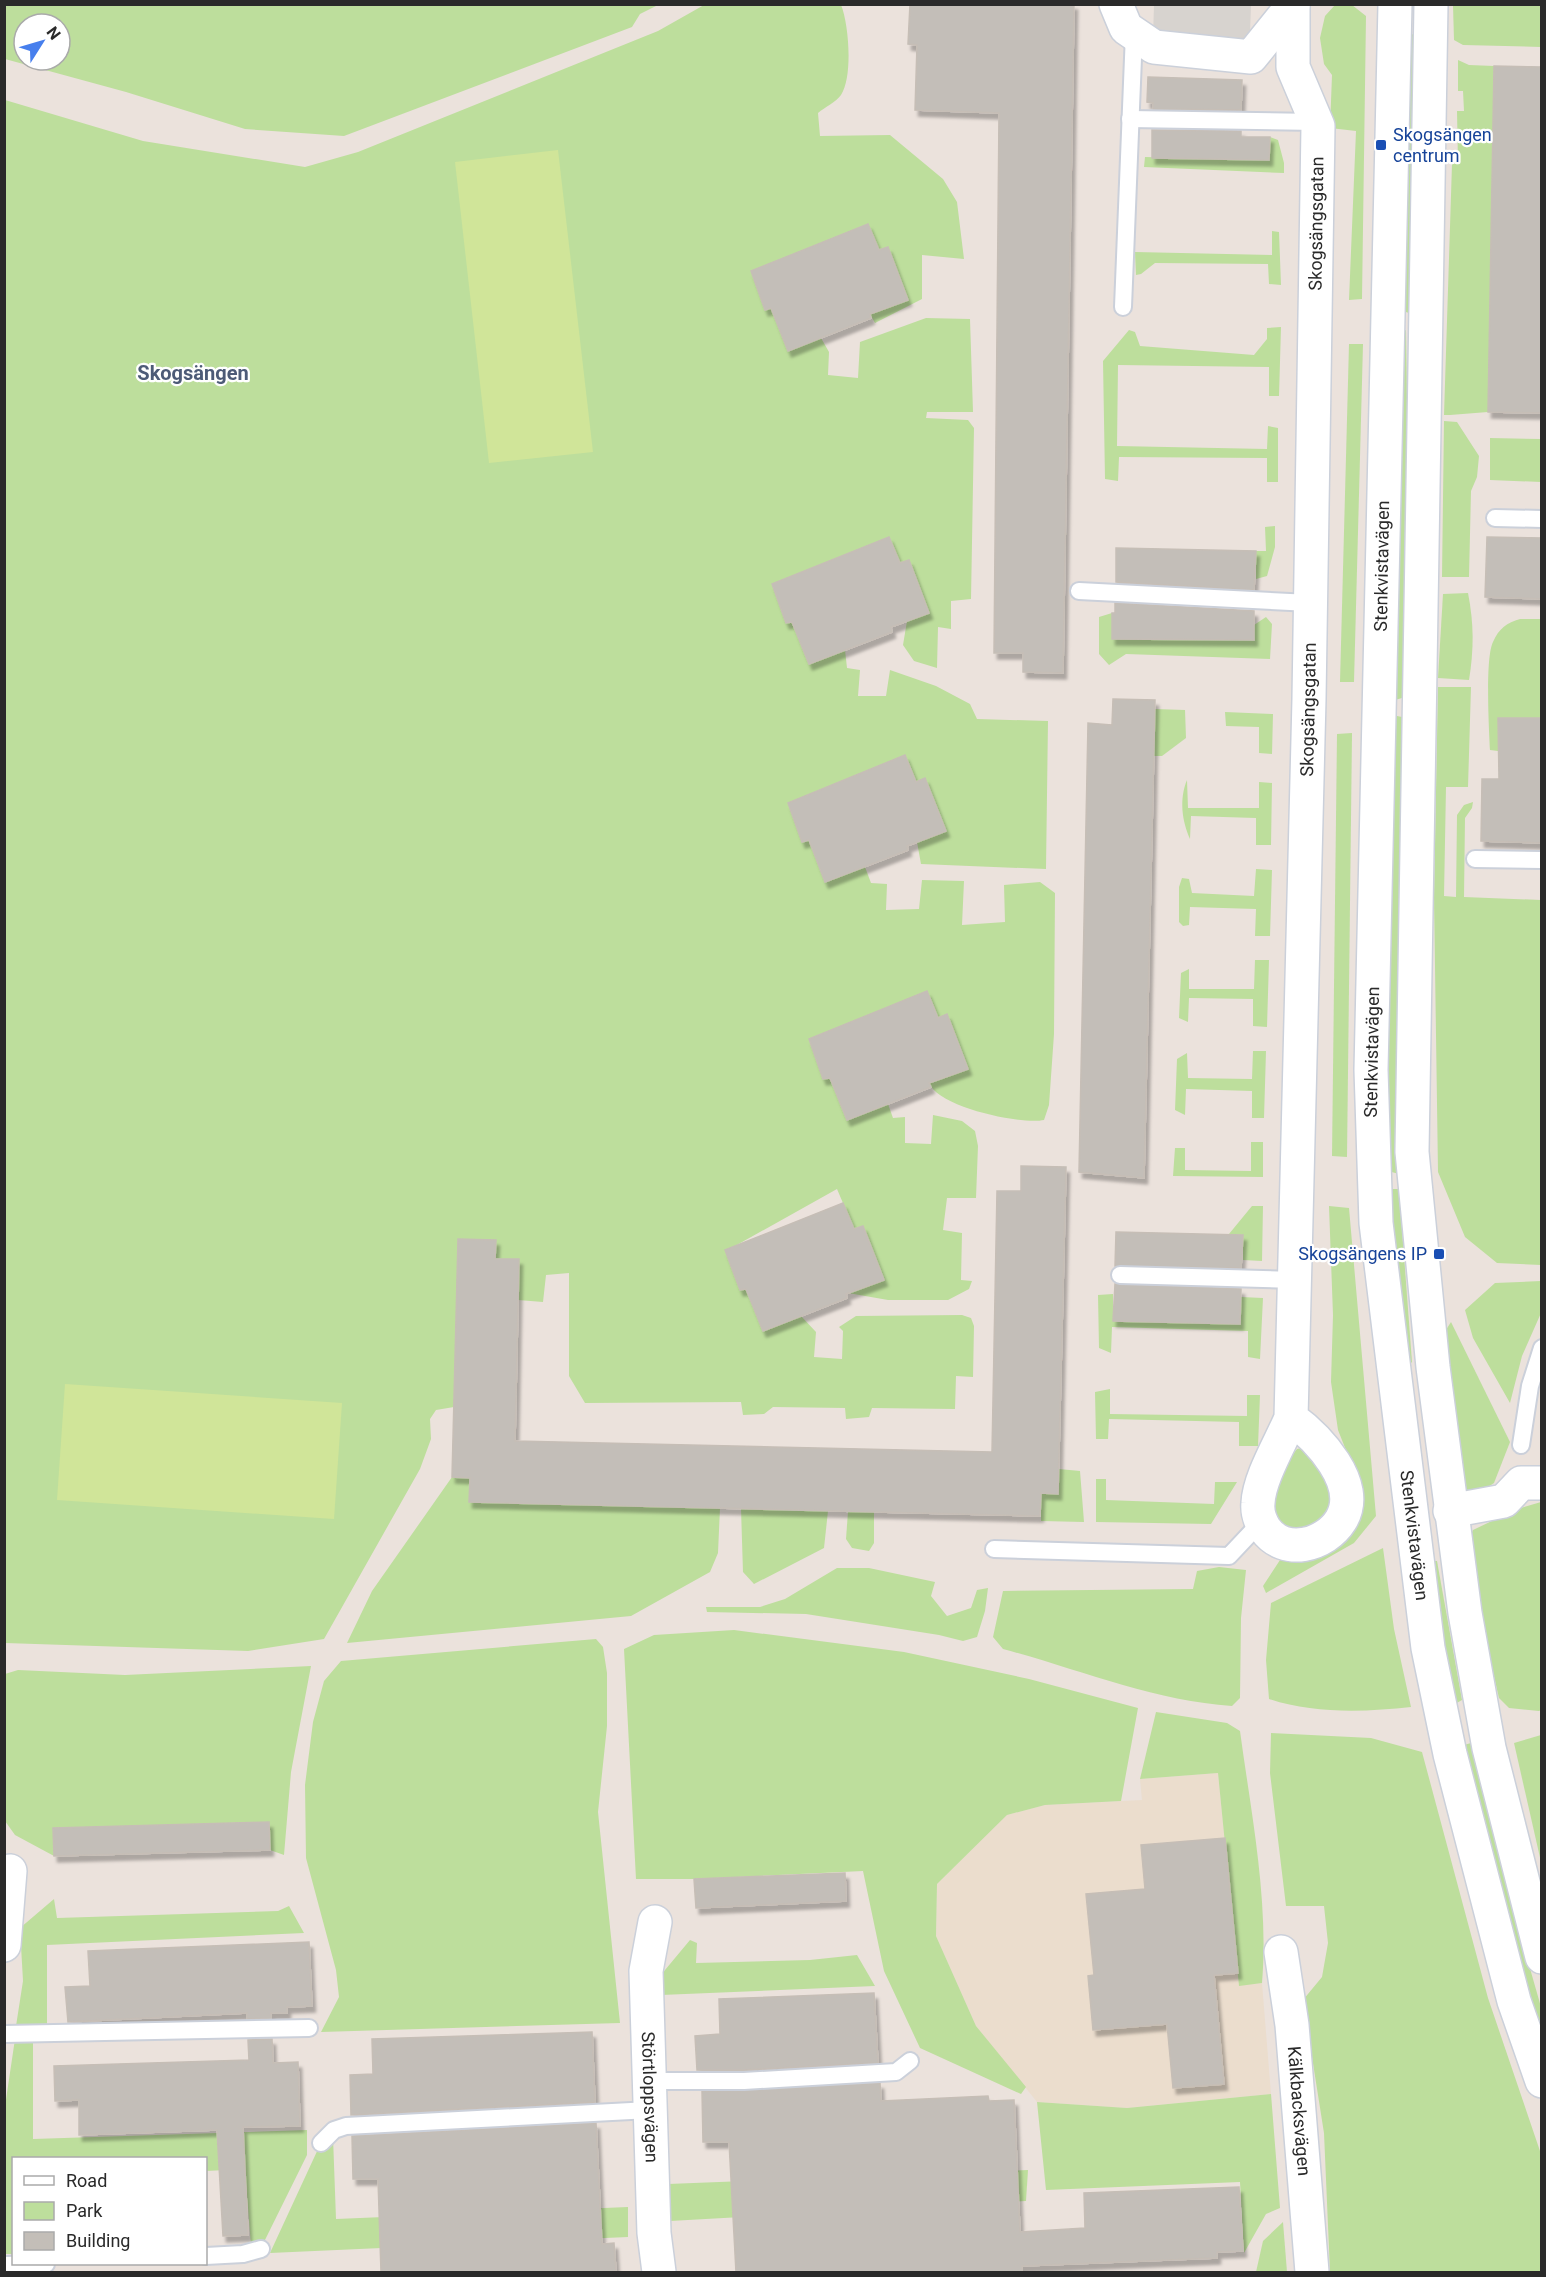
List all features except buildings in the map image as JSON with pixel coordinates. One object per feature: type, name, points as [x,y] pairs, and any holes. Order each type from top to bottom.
[{"type":"main road","name":"Skogsängsgatan","points":[[1116,4],[1115,9],[1126,28],[1154,47],[1251,57],[1293,5]]},
{"type":"main road","name":"Stenkvistavägen","points":[[1395,4],[1371,1122],[1376,1223],[1428,1648],[1450,1754],[1514,2001],[1542,2081]]},
{"type":"main road","points":[[1431,4],[1412,1152],[1430,1343],[1465,1613],[1489,1748],[1542,1957]]},
{"type":"main road","name":"Skogsängsgatan","points":[[1261,1522],[1257,1504],[1261,1487],[1291,1418],[1310,603],[1317,122],[1293,67],[1293,5]]},
{"type":"main road","points":[[1261,1522],[1272,1538],[1293,1546],[1313,1542],[1330,1533],[1342,1518],[1345,1498],[1342,1477],[1328,1451],[1312,1433],[1291,1418]]},
{"type":"main road","points":[[1411,1514],[1450,1511],[1504,1501],[1521,1483],[1542,1483]]},
{"type":"main road","points":[[4,1945],[7,1865]]},
{"type":"main road","name":"Störtloppsvägen","points":[[655,1922],[646,1971],[654,2233],[659,2272]]},
{"type":"main road","name":"Kälkbacksvägen","points":[[1281,1952],[1292,2025],[1312,2272]]},
{"type":"lane","points":[[1123,308],[1134,33]]},
{"type":"lane","points":[[1130,119],[1317,122]]},
{"type":"lane","points":[[1495,518],[1542,519]]},
{"type":"lane","points":[[1079,591],[1310,603]]},
{"type":"lane","points":[[1475,859],[1542,860]]},
{"type":"lane","points":[[1120,1275],[1294,1280]]},
{"type":"lane","points":[[1521,1445],[1530,1386],[1542,1348]]},
{"type":"lane","points":[[994,1549],[1229,1556],[1261,1522]]},
{"type":"lane","points":[[4,2034],[309,2028]]},
{"type":"lane","points":[[321,2143],[334,2130],[346,2126],[649,2095],[744,2081],[896,2072],[910,2061]]},
{"type":"lane","points":[[207,2256],[243,2254],[261,2249]]},
{"type":"shaded area","points":[[1154,5],[1251,5],[1250,33],[1256,48],[1153,37]]},
{"type":"shaded area","points":[[1218,1773],[1239,1985],[1262,1983],[1271,2094],[1127,2108],[1037,2102],[976,2026],[936,1936],[937,1884],[1007,1815],[1045,1805],[1142,1800],[1140,1779]]},
{"type":"green space","points":[[5,4],[658,5],[640,14],[632,27],[344,136],[245,129],[53,72],[72,72],[72,12],[12,12],[12,61],[5,59]]},
{"type":"green space","points":[[704,5],[841,5],[848,37],[847,76],[841,95],[818,113],[820,136],[890,135],[943,179],[957,202],[964,259],[922,255],[922,299],[875,323],[870,314],[908,299],[888,247],[879,250],[868,224],[752,271],[766,310],[771,308],[821,338],[829,352],[828,375],[858,378],[860,342],[926,318],[970,319],[973,412],[927,412],[926,418],[968,420],[974,428],[971,599],[951,601],[951,629],[938,627],[937,668],[914,661],[903,645],[907,621],[929,613],[909,561],[900,563],[889,537],[772,584],[786,623],[792,622],[809,664],[845,650],[847,668],[860,670],[858,696],[886,696],[890,670],[936,686],[970,704],[977,719],[1048,721],[1046,869],[921,864],[917,842],[946,831],[925,779],[916,782],[905,755],[789,803],[803,842],[809,840],[825,882],[865,867],[871,883],[887,884],[886,910],[919,909],[922,880],[964,881],[962,925],[1005,922],[1004,885],[1040,882],[1055,893],[1054,1034],[1049,1105],[1044,1120],[1000,1117],[963,1107],[936,1092],[929,1083],[968,1068],[947,1015],[938,1018],[927,991],[809,1040],[824,1079],[830,1078],[847,1120],[888,1104],[893,1118],[905,1117],[905,1143],[931,1144],[933,1115],[962,1121],[975,1131],[978,1146],[976,1198],[947,1198],[943,1230],[962,1233],[961,1280],[972,1281],[969,1289],[948,1300],[888,1300],[848,1293],[884,1279],[863,1226],[854,1229],[837,1189],[726,1251],[740,1290],[746,1289],[763,1331],[801,1316],[816,1332],[814,1357],[842,1359],[843,1331],[839,1327],[856,1316],[962,1315],[971,1318],[974,1326],[973,1377],[956,1376],[955,1409],[872,1408],[869,1417],[846,1419],[845,1408],[773,1407],[764,1414],[743,1415],[741,1402],[585,1403],[569,1376],[569,1273],[546,1275],[543,1302],[518,1300],[518,1260],[495,1259],[495,1240],[458,1239],[454,1407],[436,1410],[430,1419],[431,1439],[420,1469],[324,1639],[248,1651],[5,1643],[5,100],[143,141],[305,167],[358,152],[658,31]]},
{"type":"green space","points":[[1335,5],[1352,5],[1366,16],[1362,299],[1349,300],[1356,131],[1330,128],[1332,75],[1324,64],[1320,38],[1325,16]]},
{"type":"green space","points":[[1453,5],[1541,5],[1541,47],[1463,45],[1454,40]]},
{"type":"green space","points":[[1413,34],[1409,313],[1403,311],[1410,36]]},
{"type":"green space","points":[[1458,60],[1469,65],[1494,66],[1488,412],[1444,415],[1452,164],[1458,163],[1457,111],[1464,111],[1463,91],[1458,91]]},
{"type":"green space","points":[[1270,137],[1278,140],[1284,173],[1144,167],[1145,157],[1269,160]]},
{"type":"green space","points":[[558,150],[593,452],[489,463],[455,162]]},
{"type":"green space","points":[[1272,231],[1279,232],[1281,285],[1269,284],[1268,264],[1155,263],[1141,274],[1136,275],[1135,252],[1272,255]]},
{"type":"green space","points":[[1281,327],[1279,396],[1269,396],[1269,367],[1118,365],[1117,446],[1267,449],[1268,426],[1278,428],[1278,482],[1267,482],[1267,458],[1119,457],[1118,481],[1105,479],[1103,361],[1129,330],[1135,332],[1140,346],[1254,355],[1267,339],[1267,328]]},
{"type":"green space","points":[[1406,330],[1408,468],[1402,698],[1395,700],[1400,333]]},
{"type":"green space","points":[[1349,344],[1363,344],[1354,682],[1340,682]]},
{"type":"green space","points":[[1444,421],[1457,422],[1479,456],[1477,477],[1471,491],[1469,577],[1442,577]]},
{"type":"green space","points":[[1490,438],[1541,439],[1541,482],[1490,480]]},
{"type":"green space","points":[[1275,526],[1275,547],[1267,576],[1256,579],[1256,551],[1266,551],[1265,527]]},
{"type":"green space","points":[[1468,593],[1473,636],[1469,680],[1438,678],[1443,594]]},
{"type":"green space","points":[[1112,613],[1112,639],[1254,640],[1254,625],[1266,617],[1272,624],[1270,659],[1126,654],[1109,665],[1099,654],[1099,617]]},
{"type":"green space","points":[[1520,619],[1541,619],[1541,718],[1498,719],[1498,751],[1490,750],[1488,694],[1491,650],[1495,637],[1501,630],[1507,624]]},
{"type":"green space","points":[[1438,687],[1471,687],[1468,787],[1446,787],[1444,896],[1456,897],[1457,815],[1464,805],[1473,802],[1465,818],[1464,897],[1541,900],[1541,1265],[1497,1263],[1465,1237],[1438,1172],[1434,897]]},
{"type":"green space","points":[[1155,709],[1185,710],[1186,738],[1162,756],[1154,756]]},
{"type":"green space","points":[[1225,712],[1273,714],[1272,754],[1259,753],[1259,727],[1226,726]]},
{"type":"green space","points":[[1392,715],[1402,717],[1397,1073],[1399,1174],[1388,1171],[1386,1145]]},
{"type":"green space","points":[[1352,733],[1347,1157],[1332,1156],[1337,734]]},
{"type":"green space","points":[[1187,780],[1188,808],[1259,808],[1259,782],[1272,783],[1271,845],[1256,845],[1256,818],[1191,816],[1190,839],[1182,810]]},
{"type":"green space","points":[[1256,869],[1272,870],[1270,936],[1255,936],[1256,909],[1190,907],[1189,925],[1183,926],[1179,922],[1179,887],[1182,878],[1189,879],[1192,893],[1254,896]]},
{"type":"green space","points":[[1255,960],[1269,960],[1267,1027],[1253,1026],[1253,999],[1189,998],[1188,1022],[1179,1018],[1181,973],[1189,969],[1189,989],[1254,989]]},
{"type":"green space","points":[[1253,1051],[1266,1051],[1264,1118],[1252,1118],[1252,1091],[1186,1089],[1185,1115],[1175,1110],[1177,1059],[1187,1053],[1188,1078],[1252,1079]]},
{"type":"green space","points":[[1251,1142],[1263,1142],[1263,1177],[1173,1176],[1175,1148],[1185,1148],[1185,1170],[1251,1171]]},
{"type":"green space","points":[[1389,1189],[1399,1189],[1412,1362],[1406,1368]]},
{"type":"green space","points":[[1252,1206],[1263,1206],[1262,1261],[1243,1260],[1243,1235],[1229,1234]]},
{"type":"green space","points":[[1329,1206],[1349,1208],[1376,1516],[1354,1543],[1266,1593],[1263,1586],[1280,1560],[1311,1554],[1353,1468],[1338,1430],[1331,1382],[1333,1315]]},
{"type":"green space","points":[[1541,1281],[1541,1313],[1522,1356],[1510,1403],[1473,1338],[1465,1310],[1495,1283]]},
{"type":"green space","points":[[1113,1294],[1113,1321],[1240,1324],[1241,1297],[1263,1298],[1260,1359],[1248,1357],[1248,1331],[1112,1327],[1111,1353],[1099,1348],[1098,1295]]},
{"type":"green space","points":[[1451,1322],[1510,1442],[1494,1483],[1476,1495],[1457,1486],[1437,1344]]},
{"type":"green space","points":[[65,1384],[342,1403],[334,1519],[57,1500]]},
{"type":"green space","points":[[1110,1389],[1110,1414],[1247,1416],[1247,1395],[1260,1395],[1258,1446],[1239,1446],[1239,1422],[1109,1419],[1108,1439],[1096,1439],[1095,1392]]},
{"type":"green space","points":[[1306,1447],[1325,1478],[1330,1491],[1331,1506],[1328,1514],[1317,1525],[1301,1531],[1293,1531],[1283,1527],[1271,1515],[1274,1478],[1297,1449]]},
{"type":"green space","points":[[1059,1469],[1080,1471],[1084,1522],[1041,1521],[1041,1493],[1058,1494]]},
{"type":"green space","points":[[452,1477],[470,1477],[470,1502],[720,1508],[718,1553],[710,1572],[631,1616],[347,1643],[372,1591]]},
{"type":"green space","points":[[1096,1479],[1106,1479],[1106,1500],[1214,1504],[1215,1482],[1237,1482],[1211,1524],[1096,1522]]},
{"type":"green space","points":[[1541,1502],[1541,1710],[1539,1711],[1509,1708],[1499,1698],[1464,1549],[1473,1530],[1517,1509]]},
{"type":"green space","points":[[741,1509],[828,1511],[824,1548],[754,1584],[743,1572]]},
{"type":"green space","points":[[848,1512],[874,1512],[874,1543],[869,1551],[852,1548],[846,1539]]},
{"type":"green space","points":[[1383,1548],[1394,1629],[1411,1707],[1376,1710],[1321,1709],[1269,1699],[1266,1660],[1271,1603]]},
{"type":"green space","points":[[1429,1561],[1437,1561],[1462,1700],[1455,1704]]},
{"type":"green space","points":[[1219,1567],[1246,1570],[1241,1618],[1240,1698],[1232,1706],[1174,1698],[1116,1683],[1003,1649],[993,1637],[1003,1591],[1193,1589],[1197,1571]]},
{"type":"green space","points":[[837,1568],[869,1568],[935,1582],[931,1596],[947,1616],[971,1608],[977,1590],[988,1588],[985,1611],[977,1637],[963,1641],[939,1635],[806,1614],[707,1612],[706,1607],[760,1607],[785,1599]]},
{"type":"green space","points":[[734,1630],[904,1652],[1029,1679],[1138,1708],[1121,1801],[1045,1805],[1007,1815],[937,1884],[936,1936],[976,2026],[1026,2087],[1021,2094],[920,2048],[884,1971],[863,1871],[694,1879],[636,1879],[624,1649],[654,1635]]},
{"type":"green space","points":[[596,1639],[603,1647],[607,1673],[607,1726],[598,1812],[620,2023],[321,2032],[339,1997],[336,1970],[306,1858],[305,1785],[313,1722],[324,1681],[341,1661]]},
{"type":"green space","points":[[311,1666],[291,1772],[284,1855],[270,1850],[269,1822],[53,1828],[54,1856],[15,1835],[5,1821],[5,1674],[18,1670],[125,1675]]},
{"type":"green space","points":[[1156,1712],[1227,1723],[1240,1731],[1261,1888],[1264,1952],[1262,1983],[1239,1986],[1218,1773],[1140,1779]]},
{"type":"green space","points":[[1271,1733],[1371,1738],[1422,1752],[1488,1998],[1541,2154],[1541,2272],[1330,2272],[1324,2133],[1303,2000],[1322,1977],[1328,1943],[1324,1906],[1286,1906],[1270,1773]]},
{"type":"green space","points":[[1542,1735],[1541,1862],[1514,1743]]},
{"type":"green space","points":[[1471,1743],[1507,1888],[1541,2007],[1541,2041],[1464,1745]]},
{"type":"green space","points":[[54,1899],[57,1918],[278,1911],[289,1906],[304,1933],[47,1945],[47,2025],[16,2026],[23,1981],[20,1928]]},
{"type":"green space","points":[[690,1940],[697,1943],[696,1963],[810,1960],[857,1955],[875,1986],[661,1995],[660,1976]]},
{"type":"green space","points":[[15,2039],[33,2041],[33,2139],[307,2130],[307,2155],[262,2246],[251,2246],[245,2169],[207,2171],[207,2157],[12,2157],[12,2254],[5,2254],[4,2113]]},
{"type":"green space","points":[[1271,2094],[1280,2208],[1266,2214],[1244,2253],[1240,2182],[1046,2190],[1037,2102],[1127,2108]]},
{"type":"green space","points":[[333,2137],[336,2219],[628,2207],[628,2237],[270,2253],[319,2147]]},
{"type":"green space","points":[[1028,2170],[1026,2201],[670,2221],[668,2184]]},
{"type":"green space","points":[[1283,2222],[1287,2272],[1256,2272],[1263,2241]]},
{"type":"place","name":"Skogsängen centrum","points":[[1381,145]]},
{"type":"place","name":"Skogsängens IP","points":[[1439,1254]]},
{"type":"district","name":"Skogsängen","points":[[193,373]]}]
